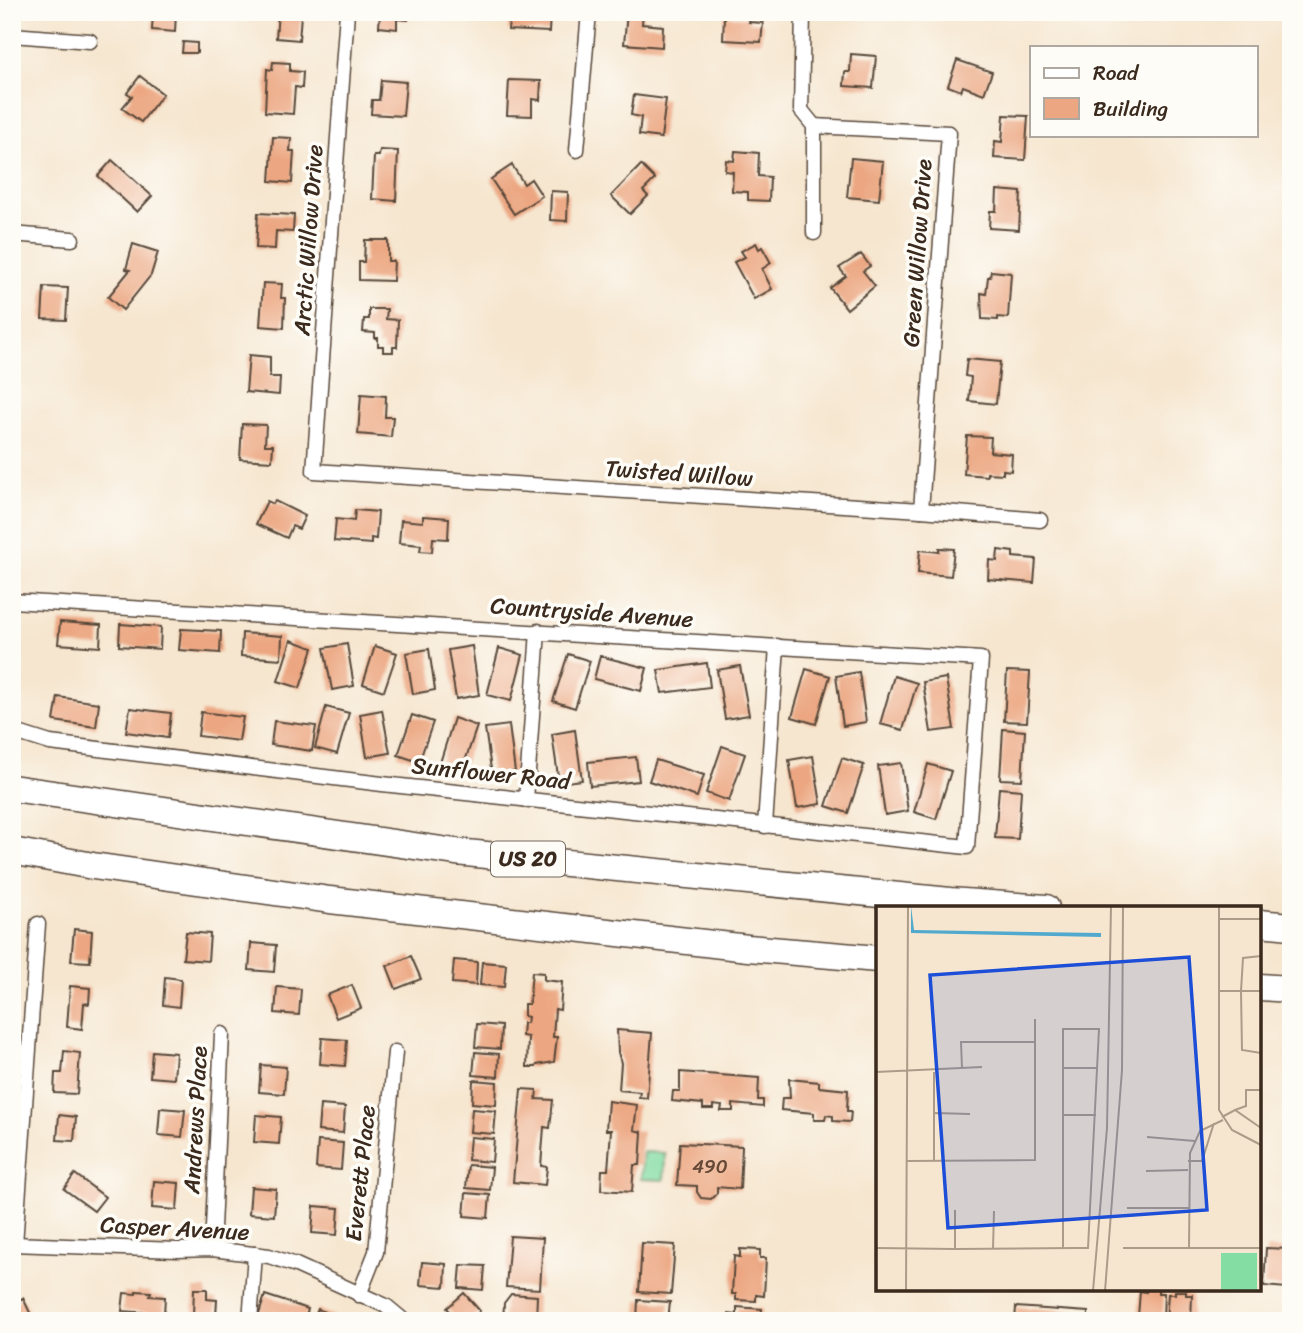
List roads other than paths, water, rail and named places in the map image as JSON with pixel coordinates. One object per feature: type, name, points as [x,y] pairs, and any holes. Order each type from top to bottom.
[{"type":"highway","name":"US 20","points":[[12,788],[456,852],[1019,906]]},
{"type":"highway","points":[[12,851],[93,866],[330,900],[748,948],[876,959]]},
{"type":"highway","points":[[1261,923],[1291,926]]},
{"type":"highway","points":[[1261,987],[1291,989]]},
{"type":"street","name":"Arctic Willow Drive","points":[[314,471],[347,12]]},
{"type":"street","points":[[577,150],[589,12]]},
{"type":"street","points":[[803,12],[801,110],[814,126],[814,233]]},
{"type":"street","points":[[12,35],[90,41]]},
{"type":"street","name":"Green Willow Drive","points":[[814,126],[949,133],[921,510]]},
{"type":"street","points":[[12,234],[72,239]]},
{"type":"street","name":"Twisted Willow","points":[[314,471],[1040,520]]},
{"type":"street","name":"Countryside Avenue","points":[[12,601],[981,659],[967,847]]},
{"type":"street","points":[[526,800],[538,631]]},
{"type":"street","points":[[765,826],[777,646]]},
{"type":"street","name":"Sunflower Road","points":[[12,731],[51,743],[526,800],[967,847]]},
{"type":"street","points":[[13,1244],[38,924]]},
{"type":"street","name":"Andrews Place","points":[[212,1249],[222,1034]]},
{"type":"street","name":"Everett Place","points":[[359,1295],[376,1252],[395,1052]]},
{"type":"street","name":"Casper Avenue","points":[[13,1244],[212,1249],[269,1256],[296,1265],[386,1306],[404,1321]]},
{"type":"street","points":[[250,1321],[255,1254]]}]
